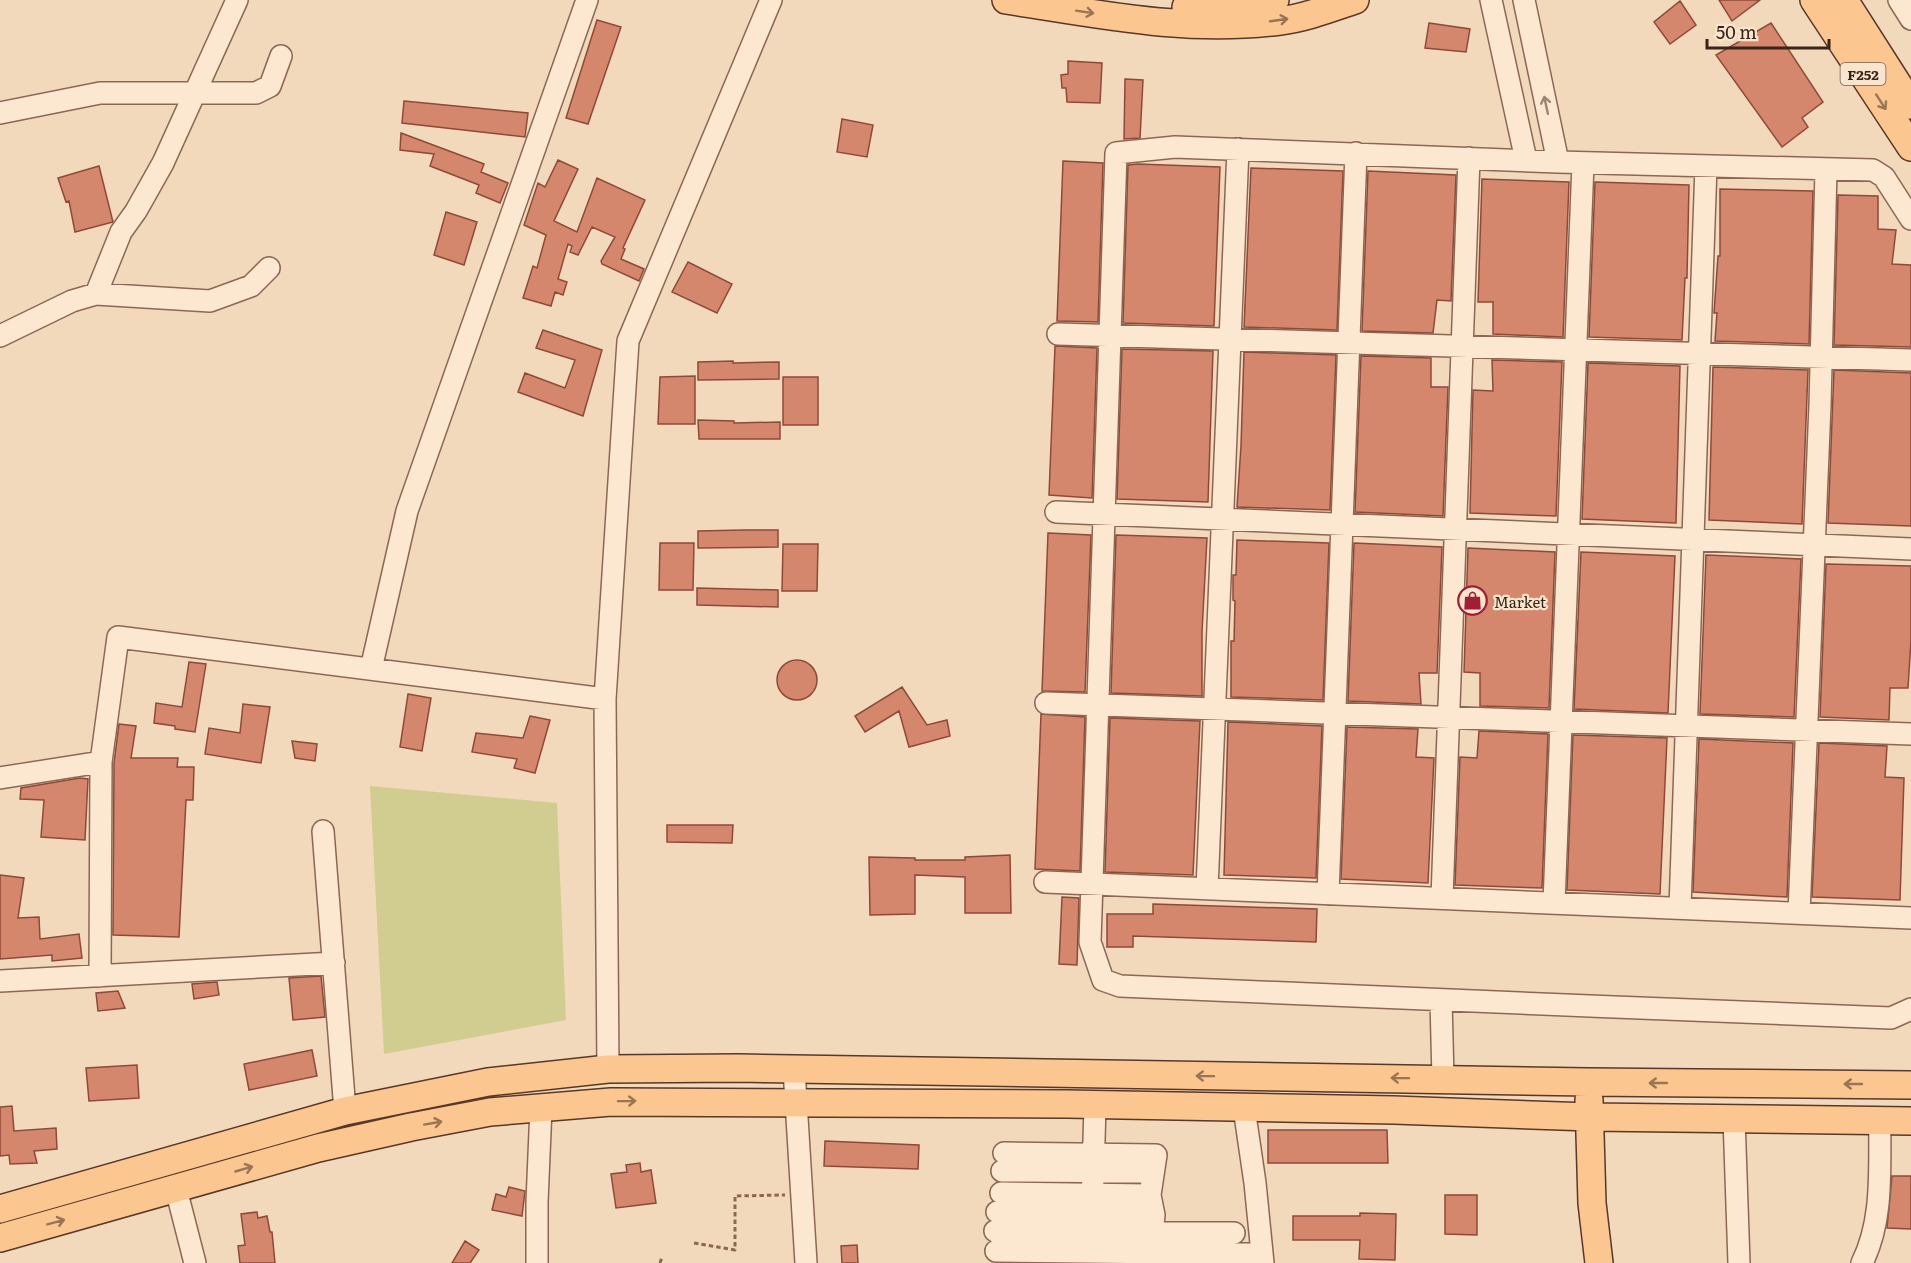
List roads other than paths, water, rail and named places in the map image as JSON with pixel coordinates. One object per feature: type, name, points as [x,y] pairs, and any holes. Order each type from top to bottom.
[{"type":"main road","points":[[1006,0],[1140,21],[1183,25],[1234,25],[1282,21],[1355,0]]},
{"type":"main road","points":[[1109,0],[1156,6],[1204,7],[1252,4],[1272,0]]},
{"type":"main road","name":"F252","points":[[1814,0],[1911,147]]},
{"type":"main road","name":"F252","points":[[1844,0],[1911,105]]},
{"type":"main road","points":[[0,1209],[345,1111],[488,1082],[608,1069],[794,1069],[1911,1085]]},
{"type":"main road","points":[[1066,1074],[1067,1104]]},
{"type":"main road","points":[[1588,1082],[1592,1203],[1599,1263]]},
{"type":"main road","points":[[0,1238],[318,1148],[411,1126],[490,1112],[611,1101],[1067,1104],[1590,1117],[1911,1120]]},
{"type":"street","points":[[96,294],[121,232],[136,211],[163,163],[237,0]]},
{"type":"street","points":[[371,669],[407,511],[587,0]]},
{"type":"street","points":[[608,1069],[604,699],[628,341],[771,0]]},
{"type":"street","points":[[1491,0],[1526,160]]},
{"type":"street","points":[[1524,0],[1558,162]]},
{"type":"street","points":[[1899,0],[1911,19]]},
{"type":"street","points":[[0,113],[100,93],[256,93],[270,86],[281,56]]},
{"type":"street","points":[[1911,219],[1884,177],[1874,170],[1582,163],[1175,147],[1116,153],[1090,942],[1096,966],[1103,980],[1120,986],[1891,1018],[1911,1009]]},
{"type":"street","points":[[1207,889],[1238,149]]},
{"type":"street","points":[[1328,894],[1356,153]]},
{"type":"street","points":[[1442,898],[1469,158]]},
{"type":"street","points":[[1554,903],[1582,163]]},
{"type":"street","points":[[1680,908],[1706,166]]},
{"type":"street","points":[[1799,913],[1821,358],[1826,170]]},
{"type":"street","points":[[0,336],[72,301],[96,294],[210,301],[252,286],[269,268]]},
{"type":"street","points":[[1058,334],[1911,360]]},
{"type":"street","points":[[1056,512],[1911,549]]},
{"type":"street","points":[[100,976],[100,762],[118,637],[604,699]]},
{"type":"street","points":[[1046,702],[1911,734]]},
{"type":"street","points":[[0,778],[100,762]]},
{"type":"street","points":[[323,831],[345,1111]]},
{"type":"street","points":[[1045,882],[1911,918]]},
{"type":"street","points":[[0,981],[334,963]]},
{"type":"street","points":[[1441,1000],[1443,1079]]},
{"type":"street","points":[[794,1069],[806,1263]]},
{"type":"street","points":[[1092,1212],[1095,1105]]},
{"type":"street","points":[[537,1263],[541,1108]]},
{"type":"street","points":[[1003,1162],[1092,1212],[1151,1232],[1263,1258],[1256,1183],[1244,1108]]},
{"type":"street","points":[[1734,1118],[1739,1263]]},
{"type":"street","points":[[1862,1263],[1873,1235],[1878,1213],[1880,1120]]},
{"type":"street","points":[[1151,1232],[1152,1173],[1156,1155],[1092,1212],[997,1221],[1092,1212],[1151,1232],[1234,1233]]},
{"type":"street","points":[[176,1189],[195,1263]]},
{"type":"place","name":"Market","points":[[1473,601]]}]
